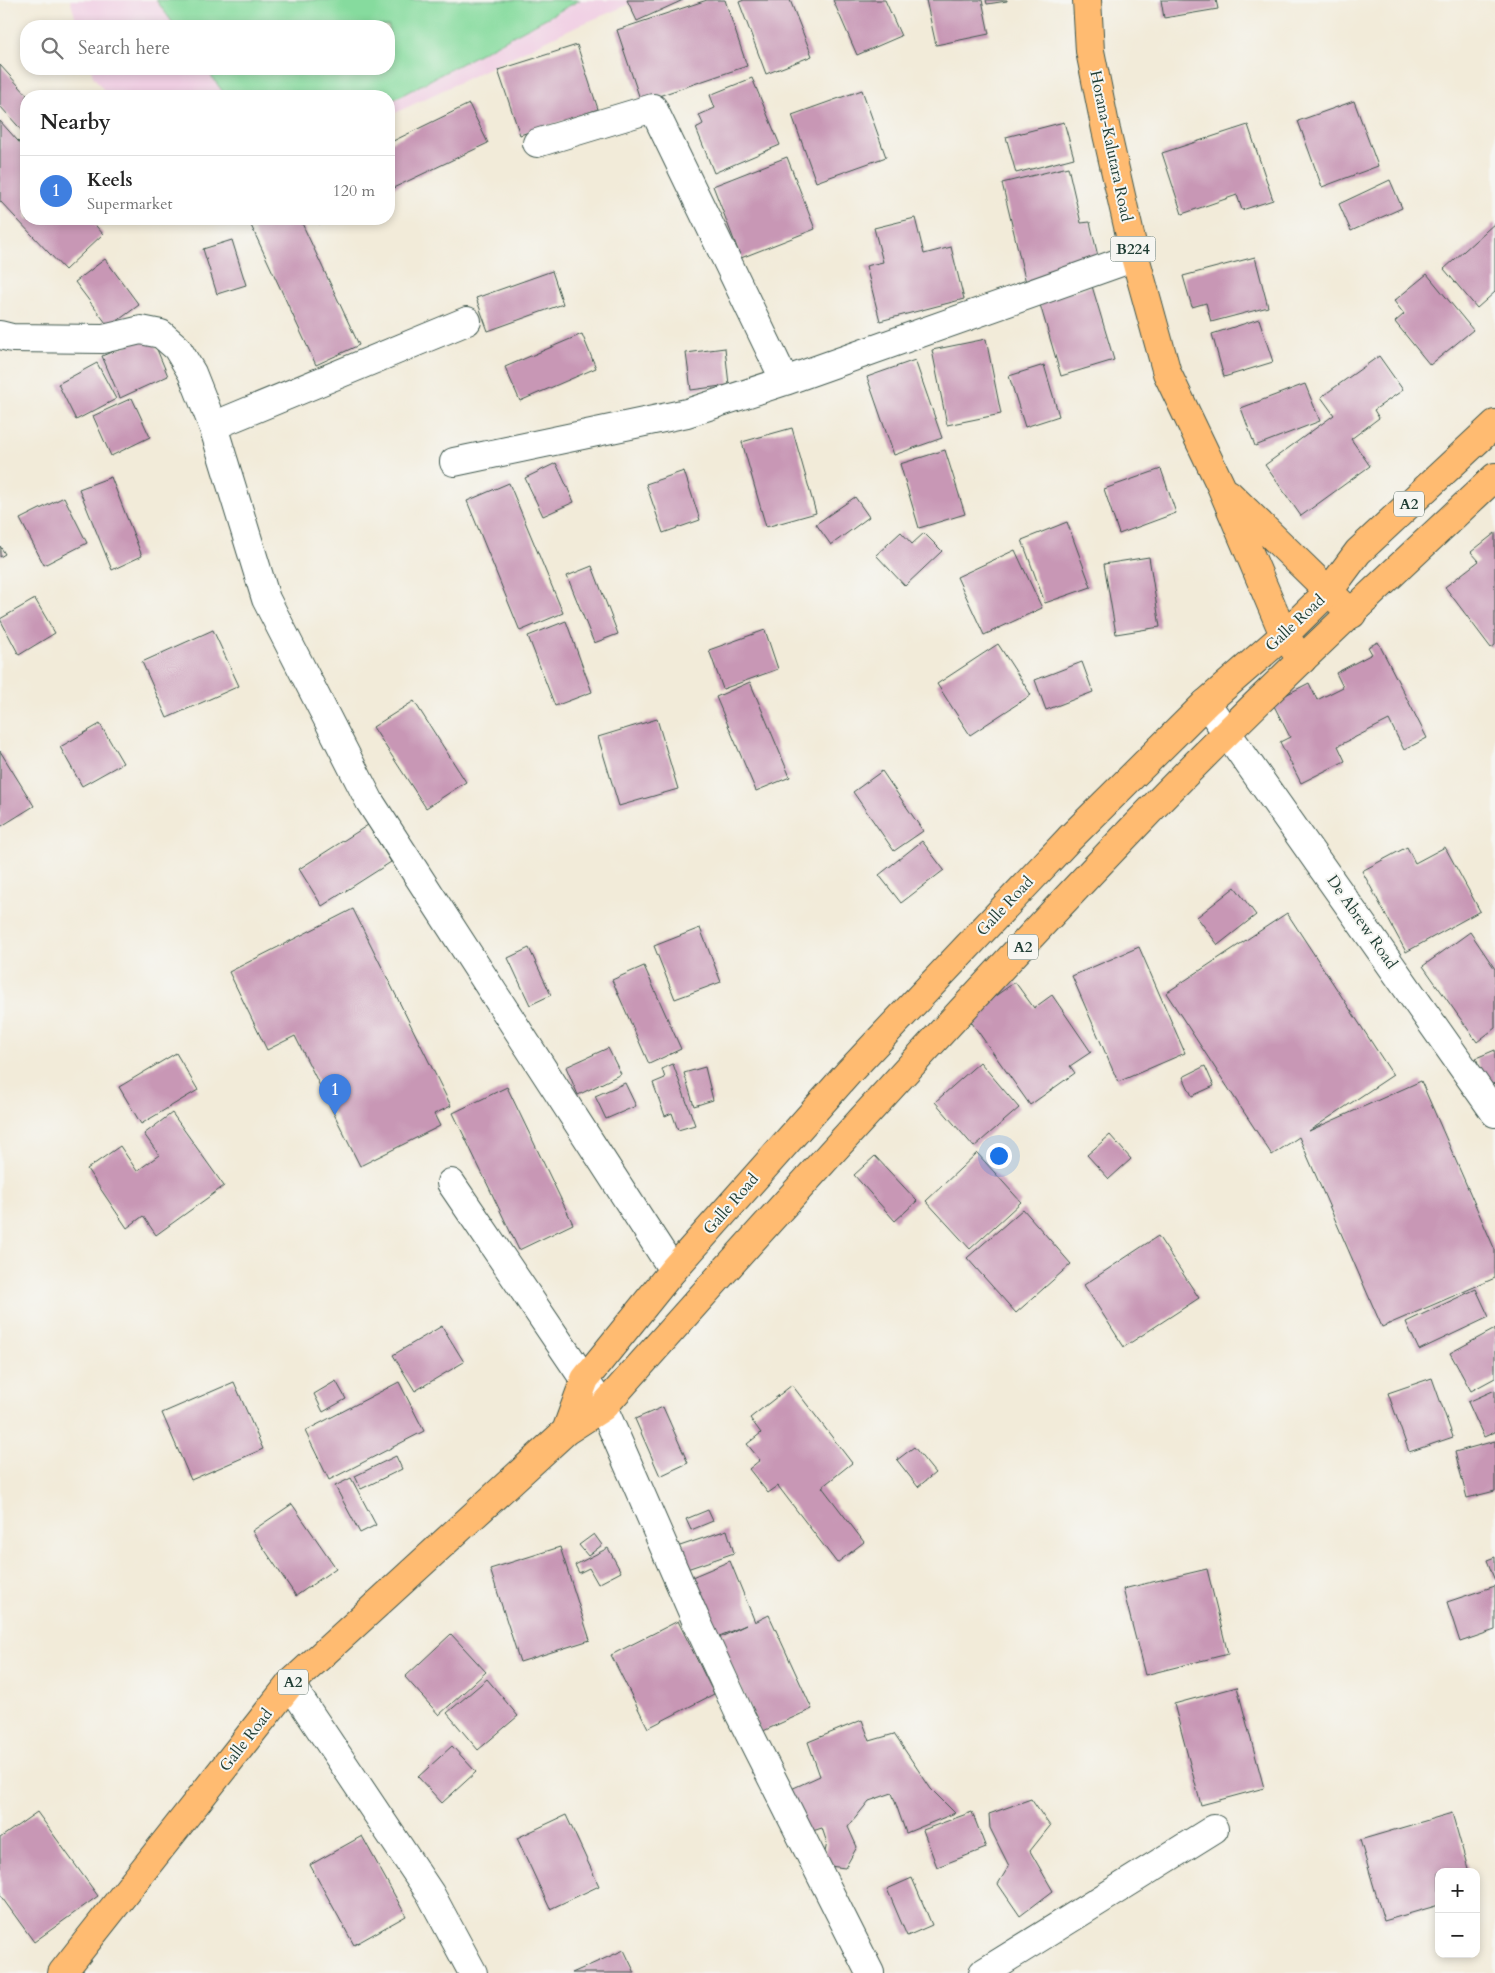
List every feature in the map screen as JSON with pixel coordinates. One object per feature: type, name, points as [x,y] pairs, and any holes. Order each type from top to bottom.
[{"type":"main road","name":"Horana-Kalutara Road","points":[[1087,0],[1090,50],[1106,130],[1135,257],[1167,373],[1221,486],[1284,635],[1302,660]]},
{"type":"main road","name":"Galle Road","points":[[566,1431],[585,1379],[673,1270],[759,1171],[862,1058],[1069,839],[1206,703],[1284,635],[1329,591],[1358,552],[1495,424]]},
{"type":"main road","name":"Galle Road","points":[[62,1973],[290,1684],[566,1431],[603,1407],[884,1095],[1137,824],[1302,660],[1495,477]]},
{"type":"main road","name":"Horana-Kalutara Road","points":[[1221,486],[1352,614]]},
{"type":"street","points":[[537,143],[653,108],[785,381]]},
{"type":"street","points":[[454,462],[687,413],[785,381],[1135,257]]},
{"type":"street","points":[[213,426],[467,321]]},
{"type":"street","points":[[0,335],[12,338],[103,339],[141,330],[161,334],[178,348],[192,373],[213,426],[266,599],[370,802],[673,1270]]},
{"type":"street","name":"De Abrew Road","points":[[1206,703],[1495,1113]]},
{"type":"street","points":[[451,1183],[603,1407],[695,1618],[740,1714],[870,1973]]},
{"type":"street","points":[[290,1684],[430,1893],[473,1973]]},
{"type":"street","points":[[983,1973],[1214,1830]]},
{"type":"shaded area","points":[[70,0],[640,0],[570,29],[395,113],[395,90],[104,90],[93,75],[395,75],[395,20],[76,20]]},
{"type":"green space","points":[[156,0],[580,0],[395,99],[395,90],[222,90],[210,75],[395,75],[395,20],[171,20]]},
{"type":"building","points":[[627,0],[683,0],[637,21]]},
{"type":"building","points":[[707,0],[725,0],[747,66],[641,102],[617,30]]},
{"type":"building","points":[[744,0],[790,0],[812,56],[766,74],[739,2]]},
{"type":"building","points":[[833,0],[885,0],[901,36],[857,55]]},
{"type":"building","points":[[926,0],[982,0],[989,34],[936,45]]},
{"type":"building","points":[[986,0],[1007,0],[1007,1],[987,4]]},
{"type":"building","points":[[1161,0],[1216,0],[1218,9],[1164,18]]},
{"type":"building","points":[[577,45],[598,109],[520,135],[498,70]]},
{"type":"building","points":[[0,65],[23,90],[20,90],[20,128],[0,106]]},
{"type":"building","points":[[752,78],[780,145],[714,173],[696,128],[703,124],[699,115],[715,108],[710,95]]},
{"type":"building","points":[[862,90],[886,157],[816,182],[792,115]]},
{"type":"building","points":[[1354,101],[1378,166],[1322,187],[1298,121]]},
{"type":"building","points":[[469,104],[488,143],[395,187],[395,140]]},
{"type":"building","points":[[0,121],[20,143],[20,222],[0,201]]},
{"type":"building","points":[[1064,122],[1074,158],[1016,173],[1006,137]]},
{"type":"building","points":[[1248,125],[1273,200],[1242,210],[1237,195],[1182,214],[1162,153]]},
{"type":"building","points":[[787,157],[815,229],[741,258],[713,186]]},
{"type":"building","points":[[1068,167],[1081,223],[1090,222],[1100,265],[1026,283],[1002,183]]},
{"type":"building","points":[[1390,180],[1402,208],[1351,231],[1339,204]]},
{"type":"building","points":[[915,218],[924,254],[951,247],[964,299],[880,321],[866,266],[883,262],[874,228]]},
{"type":"building","points":[[1495,223],[1495,292],[1477,308],[1444,269]]},
{"type":"building","points":[[23,225],[95,225],[103,234],[65,270]]},
{"type":"building","points":[[251,225],[303,225],[359,345],[316,365]]},
{"type":"building","points":[[232,240],[246,285],[217,294],[203,249]]},
{"type":"building","points":[[1255,257],[1268,307],[1211,322],[1206,303],[1192,307],[1183,276]]},
{"type":"building","points":[[105,259],[139,305],[109,327],[75,282]]},
{"type":"building","points":[[552,271],[563,304],[488,331],[476,298]]},
{"type":"building","points":[[1427,274],[1473,330],[1430,365],[1395,322],[1404,314],[1394,301]]},
{"type":"building","points":[[1092,286],[1114,360],[1061,376],[1039,301]]},
{"type":"building","points":[[1259,319],[1273,362],[1224,377],[1212,334]]},
{"type":"building","points":[[582,334],[596,368],[520,401],[505,367]]},
{"type":"building","points":[[151,335],[168,376],[120,398],[102,356]]},
{"type":"building","points":[[986,339],[1001,414],[947,425],[932,350]]},
{"type":"building","points":[[725,348],[729,385],[691,390],[686,353]]},
{"type":"building","points":[[1379,356],[1403,390],[1374,410],[1379,418],[1351,439],[1370,466],[1301,516],[1265,465],[1334,415],[1321,397]]},
{"type":"building","points":[[915,360],[942,438],[894,455],[867,377]]},
{"type":"building","points":[[97,363],[116,399],[76,420],[58,384]]},
{"type":"building","points":[[1044,365],[1059,416],[1025,427],[1009,376]]},
{"type":"building","points":[[1305,384],[1320,421],[1255,446],[1241,408]]},
{"type":"building","points":[[132,398],[150,437],[111,456],[93,416]]},
{"type":"building","points":[[792,428],[816,513],[766,527],[742,442]]},
{"type":"building","points":[[945,450],[965,514],[919,528],[900,464]]},
{"type":"building","points":[[556,463],[574,502],[543,516],[525,478]]},
{"type":"building","points":[[1161,469],[1176,513],[1119,534],[1104,489]]},
{"type":"building","points":[[684,471],[700,520],[663,533],[646,484]]},
{"type":"building","points":[[111,477],[142,556],[112,570],[79,489]]},
{"type":"building","points":[[509,483],[563,613],[520,631],[467,501]]},
{"type":"building","points":[[64,497],[87,543],[44,565],[20,519]]},
{"type":"building","points":[[855,497],[869,517],[831,545],[816,524]]},
{"type":"building","points":[[1067,522],[1091,587],[1045,603],[1022,540]]},
{"type":"building","points":[[901,532],[912,544],[924,533],[942,551],[905,586],[876,555]]},
{"type":"building","points":[[1495,533],[1495,645],[1491,648],[1445,587],[1479,561],[1471,552]]},
{"type":"building","points":[[0,546],[5,554],[0,557]]},
{"type":"building","points":[[1015,550],[1042,608],[984,635],[957,577]]},
{"type":"building","points":[[1149,557],[1160,627],[1116,634],[1104,564]]},
{"type":"building","points":[[592,566],[618,634],[594,643],[567,576]]},
{"type":"building","points":[[35,599],[55,633],[19,655],[0,619]]},
{"type":"building","points":[[566,621],[592,692],[555,706],[528,636]]},
{"type":"building","points":[[213,630],[239,686],[167,718],[142,662]]},
{"type":"building","points":[[765,630],[778,669],[723,689],[709,650]]},
{"type":"building","points":[[1378,642],[1427,738],[1404,750],[1389,720],[1338,746],[1345,761],[1301,783],[1280,742],[1290,737],[1272,702],[1309,683],[1317,700],[1343,687],[1336,673],[1372,654],[1368,647]]},
{"type":"building","points":[[998,644],[1031,695],[970,735],[937,684]]},
{"type":"building","points":[[1082,662],[1093,692],[1046,710],[1035,680]]},
{"type":"building","points":[[750,682],[790,777],[756,791],[716,697]]},
{"type":"building","points":[[414,701],[466,782],[426,808],[373,727]]},
{"type":"building","points":[[657,719],[678,789],[619,806],[598,737]]},
{"type":"building","points":[[100,724],[123,763],[82,786],[60,747]]},
{"type":"building","points":[[0,751],[34,806],[0,827]]},
{"type":"building","points":[[882,771],[923,831],[894,851],[853,792]]},
{"type":"building","points":[[368,825],[391,862],[322,906],[299,869]]},
{"type":"building","points":[[922,841],[944,870],[901,903],[879,875]]},
{"type":"building","points":[[1407,847],[1415,863],[1445,847],[1480,911],[1406,952],[1362,871]]},
{"type":"building","points":[[1235,887],[1256,915],[1218,945],[1197,917]]},
{"type":"building","points":[[353,909],[451,1106],[434,1114],[440,1126],[360,1166],[295,1036],[267,1050],[229,972]]},
{"type":"building","points":[[1287,913],[1393,1075],[1309,1131],[1421,1081],[1495,1250],[1495,1278],[1382,1327],[1299,1137],[1272,1155],[1166,993]]},
{"type":"building","points":[[700,928],[721,982],[675,999],[654,946]]},
{"type":"building","points":[[1470,932],[1495,969],[1495,1028],[1477,1042],[1423,966]]},
{"type":"building","points":[[1139,947],[1185,1053],[1118,1082],[1072,976]]},
{"type":"building","points":[[529,948],[551,995],[530,1005],[508,958]]},
{"type":"building","points":[[644,966],[681,1049],[649,1064],[612,980]]},
{"type":"building","points":[[1015,982],[1034,1008],[1052,995],[1091,1052],[1070,1066],[1075,1073],[1030,1105],[967,1016]]},
{"type":"building","points":[[608,1048],[621,1074],[578,1095],[566,1067]]},
{"type":"building","points":[[1495,1050],[1495,1083],[1487,1086],[1476,1058]]},
{"type":"building","points":[[176,1053],[198,1090],[141,1124],[119,1087]]},
{"type":"building","points":[[980,1062],[1019,1108],[974,1147],[935,1102]]},
{"type":"building","points":[[673,1064],[695,1125],[678,1130],[672,1113],[665,1116],[653,1083],[665,1078],[662,1069]]},
{"type":"building","points":[[1205,1066],[1214,1086],[1192,1096],[1183,1077]]},
{"type":"building","points":[[705,1067],[713,1100],[694,1106],[684,1073]]},
{"type":"building","points":[[625,1083],[636,1106],[606,1119],[595,1096]]},
{"type":"building","points":[[507,1087],[573,1224],[519,1250],[453,1113]]},
{"type":"building","points":[[172,1113],[224,1186],[156,1235],[143,1216],[127,1228],[87,1169],[120,1146],[137,1171],[159,1155],[144,1134]]},
{"type":"building","points":[[1110,1135],[1131,1159],[1109,1179],[1087,1155]]},
{"type":"building","points":[[977,1153],[1021,1202],[970,1249],[926,1201]]},
{"type":"building","points":[[875,1156],[917,1201],[895,1221],[854,1175]]},
{"type":"building","points":[[1023,1209],[1071,1264],[1016,1313],[967,1258]]},
{"type":"building","points":[[1158,1236],[1199,1298],[1124,1347],[1084,1285]]},
{"type":"building","points":[[1476,1289],[1489,1317],[1419,1350],[1406,1322]]},
{"type":"building","points":[[442,1326],[464,1362],[415,1391],[393,1355]]},
{"type":"building","points":[[1495,1329],[1495,1378],[1471,1391],[1450,1353]]},
{"type":"building","points":[[1432,1378],[1453,1437],[1409,1452],[1388,1393]]},
{"type":"building","points":[[336,1381],[346,1399],[323,1412],[314,1394]]},
{"type":"building","points":[[234,1382],[263,1449],[191,1480],[162,1413]]},
{"type":"building","points":[[399,1382],[424,1431],[329,1480],[305,1431]]},
{"type":"building","points":[[792,1385],[852,1463],[822,1487],[864,1542],[837,1563],[778,1486],[768,1493],[749,1469],[760,1460],[747,1444],[761,1433],[750,1418]]},
{"type":"building","points":[[1495,1390],[1495,1432],[1484,1437],[1468,1402]]},
{"type":"building","points":[[663,1407],[688,1463],[660,1476],[635,1419]]},
{"type":"building","points":[[1495,1441],[1495,1491],[1467,1498],[1455,1452]]},
{"type":"building","points":[[914,1447],[935,1473],[918,1487],[897,1460]]},
{"type":"building","points":[[396,1456],[402,1469],[361,1489],[355,1476]]},
{"type":"building","points":[[351,1478],[376,1525],[360,1533],[335,1486]]},
{"type":"building","points":[[292,1504],[336,1568],[296,1596],[252,1531]]},
{"type":"building","points":[[708,1510],[713,1521],[691,1530],[686,1519]]},
{"type":"building","points":[[727,1530],[734,1553],[681,1571],[674,1548]]},
{"type":"building","points":[[594,1534],[602,1545],[588,1556],[579,1545]]},
{"type":"building","points":[[560,1547],[590,1640],[520,1662],[490,1569]]},
{"type":"building","points":[[608,1548],[621,1572],[598,1584],[589,1568],[579,1573],[575,1565]]},
{"type":"building","points":[[1495,1557],[1495,1581],[1487,1560]]},
{"type":"building","points":[[730,1561],[755,1622],[769,1615],[812,1709],[761,1732],[719,1638],[746,1625],[717,1637],[692,1577]]},
{"type":"building","points":[[1207,1569],[1228,1654],[1145,1675],[1123,1589]]},
{"type":"building","points":[[1495,1586],[1495,1630],[1460,1642],[1447,1602]]},
{"type":"building","points":[[678,1621],[714,1694],[648,1728],[611,1655]]},
{"type":"building","points":[[451,1634],[486,1672],[439,1715],[405,1677]]},
{"type":"building","points":[[487,1679],[518,1716],[478,1750],[447,1713]]},
{"type":"building","points":[[1237,1687],[1264,1788],[1201,1805],[1174,1704]]},
{"type":"building","points":[[862,1720],[870,1741],[894,1734],[931,1789],[955,1813],[906,1833],[892,1793],[869,1801],[848,1827],[857,1847],[845,1868],[822,1865],[827,1843],[822,1828],[803,1834],[787,1791],[820,1776],[808,1742]]},
{"type":"building","points":[[452,1746],[476,1772],[442,1803],[418,1777]]},
{"type":"building","points":[[1031,1799],[1050,1826],[1030,1851],[1053,1891],[1020,1916],[998,1884],[1009,1866],[990,1828],[989,1814]]},
{"type":"building","points":[[37,1812],[98,1896],[34,1942],[0,1895],[0,1838]]},
{"type":"building","points":[[972,1812],[986,1848],[937,1867],[923,1830]]},
{"type":"building","points":[[1452,1813],[1468,1868],[1435,1868],[1435,1906],[1384,1921],[1360,1840]]},
{"type":"building","points":[[566,1815],[599,1886],[550,1909],[517,1838]]},
{"type":"building","points":[[362,1836],[406,1916],[354,1945],[310,1865]]},
{"type":"building","points":[[912,1878],[932,1925],[907,1936],[887,1889]]},
{"type":"building","points":[[624,1950],[635,1973],[572,1973]]},
{"type":"place","name":"Keels","points":[[335,1115]]}]
